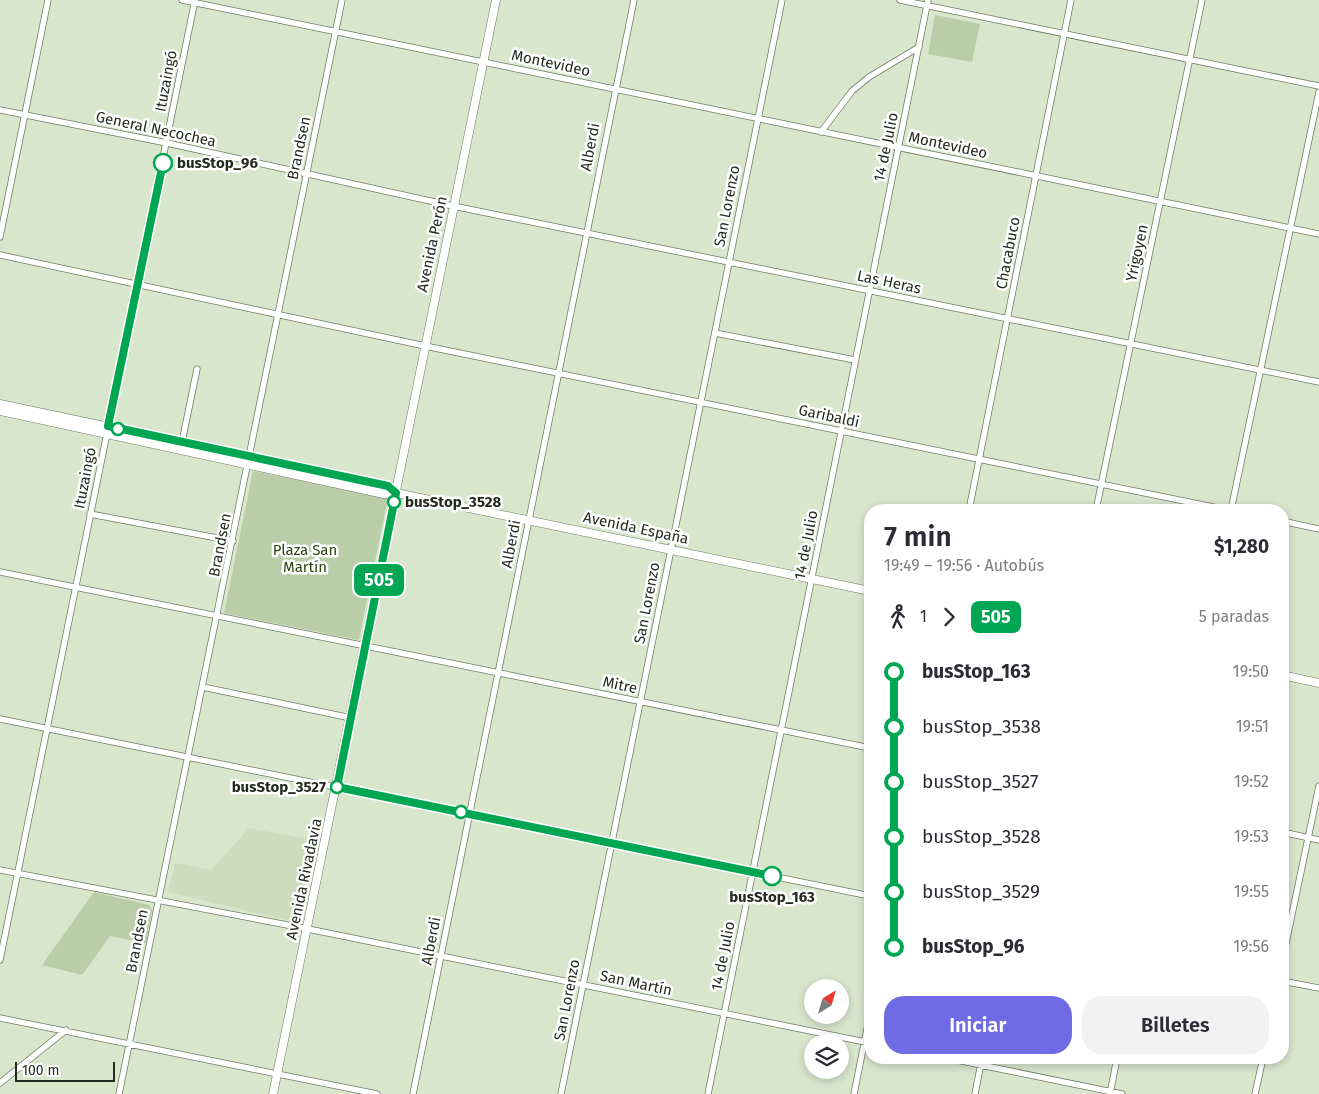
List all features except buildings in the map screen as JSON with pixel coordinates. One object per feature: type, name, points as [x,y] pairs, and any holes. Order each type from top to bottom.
[{"type":"main road","name":"Avenida Perón","points":[[396,493],[496,0]]},
{"type":"main road","points":[[0,404],[107,430],[249,460]]},
{"type":"main road","points":[[0,412],[182,442],[249,460]]},
{"type":"main road","name":"Avenida España","points":[[249,460],[388,486],[396,493],[864,590]]},
{"type":"main road","name":"Avenida Rivadavia","points":[[274,1094],[396,493]]},
{"type":"main road","points":[[1289,677],[1319,683]]},
{"type":"street","points":[[0,237],[48,0]]},
{"type":"street","name":"Montevideo","points":[[182,0],[195,1],[336,32],[1319,234]]},
{"type":"street","name":"Brandsen","points":[[119,1094],[187,757],[218,617],[342,0]]},
{"type":"street","name":"Alberdi","points":[[413,1094],[634,0]]},
{"type":"street","name":"San Lorenzo","points":[[561,1094],[782,0]]},
{"type":"street","points":[[900,0],[927,3],[1319,86]]},
{"type":"street","name":"Chacabuco","points":[[971,504],[1071,0]]},
{"type":"street","name":"Yrigoyen","points":[[1097,504],[1202,0]]},
{"type":"street","name":"Ituzaingó","points":[[0,960],[195,1]]},
{"type":"street","name":"14 de Julio","points":[[708,1094],[927,3]]},
{"type":"street","points":[[821,132],[852,91],[869,77],[919,47]]},
{"type":"street","points":[[1231,504],[1319,92]]},
{"type":"street","name":"General Necochea","points":[[0,110],[167,143],[306,176],[454,206]]},
{"type":"street","name":"Las Heras","points":[[454,206],[1319,382]]},
{"type":"street","name":"Garibaldi","points":[[0,255],[425,346],[1200,504]]},
{"type":"street","points":[[715,332],[855,360]]},
{"type":"street","points":[[182,442],[196,369]]},
{"type":"street","points":[[90,514],[233,541]]},
{"type":"street","points":[[1289,523],[1319,529]]},
{"type":"street","name":"Mitre","points":[[0,572],[864,747]]},
{"type":"street","points":[[203,687],[351,718]]},
{"type":"street","points":[[0,719],[864,895]]},
{"type":"street","points":[[1289,929],[1319,786]]},
{"type":"street","points":[[1289,834],[1319,840]]},
{"type":"street","name":"San Martín","points":[[0,870],[158,902],[308,929],[864,1041]]},
{"type":"street","points":[[1289,982],[1319,988]]},
{"type":"street","points":[[0,1018],[377,1094]]},
{"type":"street","points":[[0,1083],[66,1030]]},
{"type":"street","points":[[854,1094],[864,1054]]},
{"type":"street","points":[[974,1094],[981,1064]]},
{"type":"street","points":[[994,1064],[1111,1093],[1122,1094]]},
{"type":"street","points":[[1111,1093],[1116,1064]]},
{"type":"street","points":[[1255,1094],[1262,1064]]},
{"type":"shaded area","points":[[249,828],[313,840],[300,923],[168,892],[175,863],[211,870]]},
{"type":"green space","points":[[935,15],[980,24],[972,62],[928,54]]},
{"type":"green space","name":"Plaza San Martín","points":[[253,471],[388,498],[359,640],[224,613]]},
{"type":"green space","points":[[94,892],[149,905],[152,910],[146,943],[110,936],[82,975],[42,965]]},
{"type":"bus line","name":"505","points":[[163,163],[108,426],[388,486],[396,493],[337,787],[772,876]]},
{"type":"place","name":"busStop_96","points":[[163,163]]},
{"type":"place","name":"busStop_3528","points":[[394,502]]},
{"type":"place","name":"busStop_3527","points":[[337,787]]},
{"type":"place","name":"busStop_163","points":[[772,876]]}]
